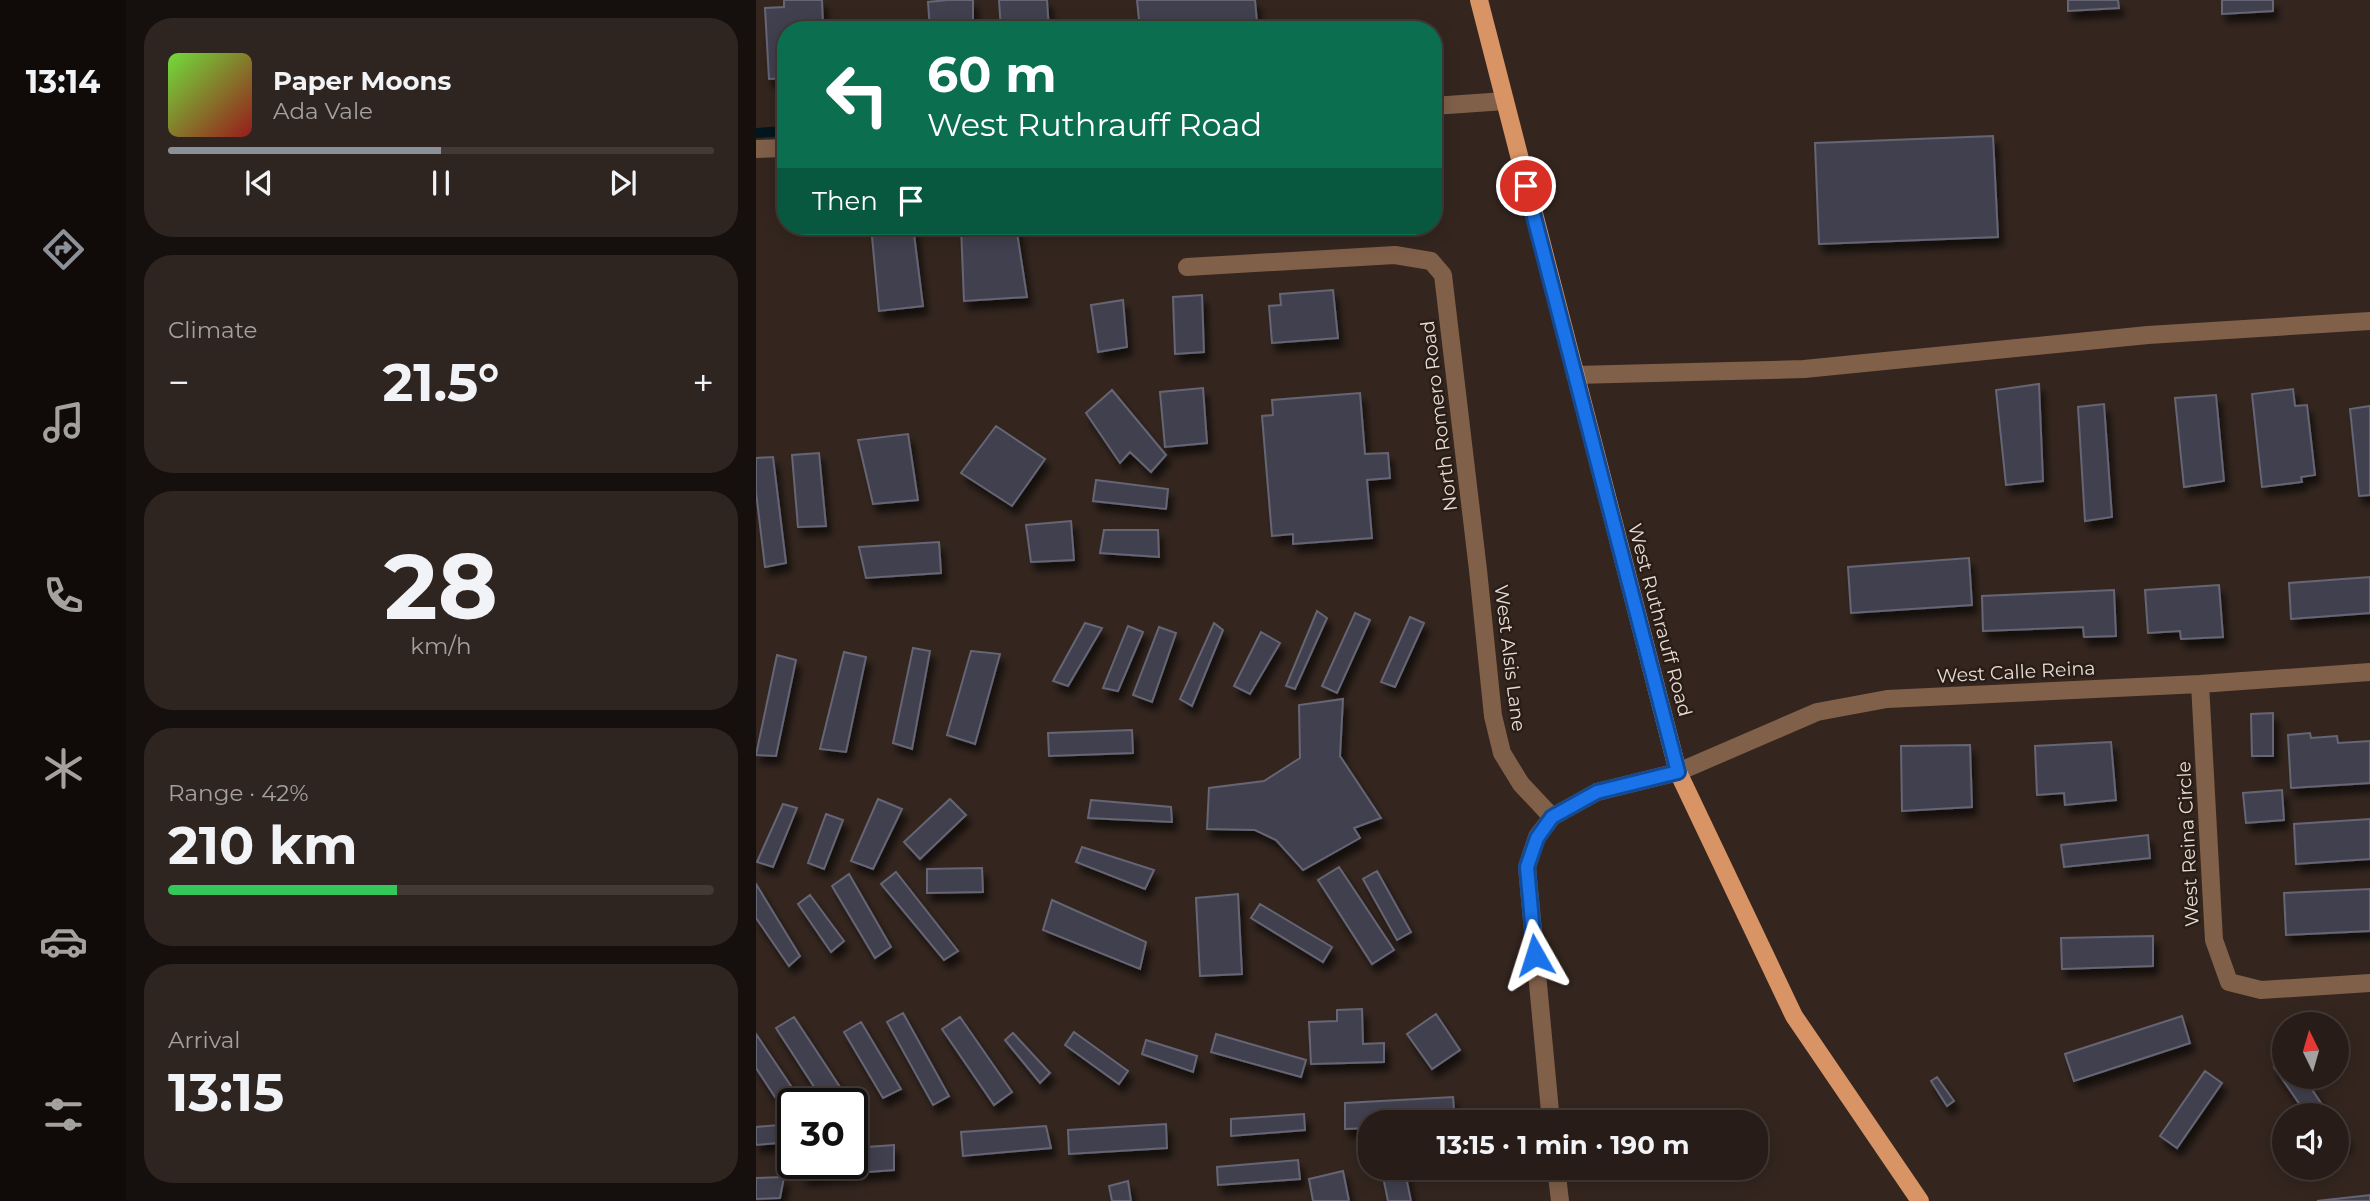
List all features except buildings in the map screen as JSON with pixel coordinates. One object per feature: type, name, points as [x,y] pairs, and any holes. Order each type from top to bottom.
[{"type":"main road","name":"West Ruthrauff Road","points":[[1479,0],[1678,772],[1794,1016],[1920,1201]]},
{"type":"street","points":[[1442,105],[1505,101]]},
{"type":"street","points":[[756,149],[777,148]]},
{"type":"street","name":"North Romero Road","points":[[1187,267],[1395,256],[1430,261],[1443,275],[1478,570]]},
{"type":"street","points":[[1575,375],[1804,369],[2148,335],[2370,321]]},
{"type":"street","name":"West Alsis Lane","points":[[1478,570],[1493,716],[1502,753],[1521,784],[1552,817]]},
{"type":"street","name":"West Calle Reina","points":[[1552,817],[1597,792],[1678,772],[1817,712],[1887,699],[2200,684],[2370,672]]},
{"type":"street","name":"West Reina Circle","points":[[2200,684],[2214,940],[2229,982],[2261,990],[2370,983]]},
{"type":"street","points":[[1551,1110],[1527,867],[1537,838],[1552,817]]},
{"type":"street","points":[[1558,1180],[1560,1201]]},
{"type":"waterway","points":[[756,133],[777,132]]},
{"type":"route","points":[[1526,186],[1678,772],[1597,792],[1552,817],[1537,838],[1527,867],[1535,955]]}]
